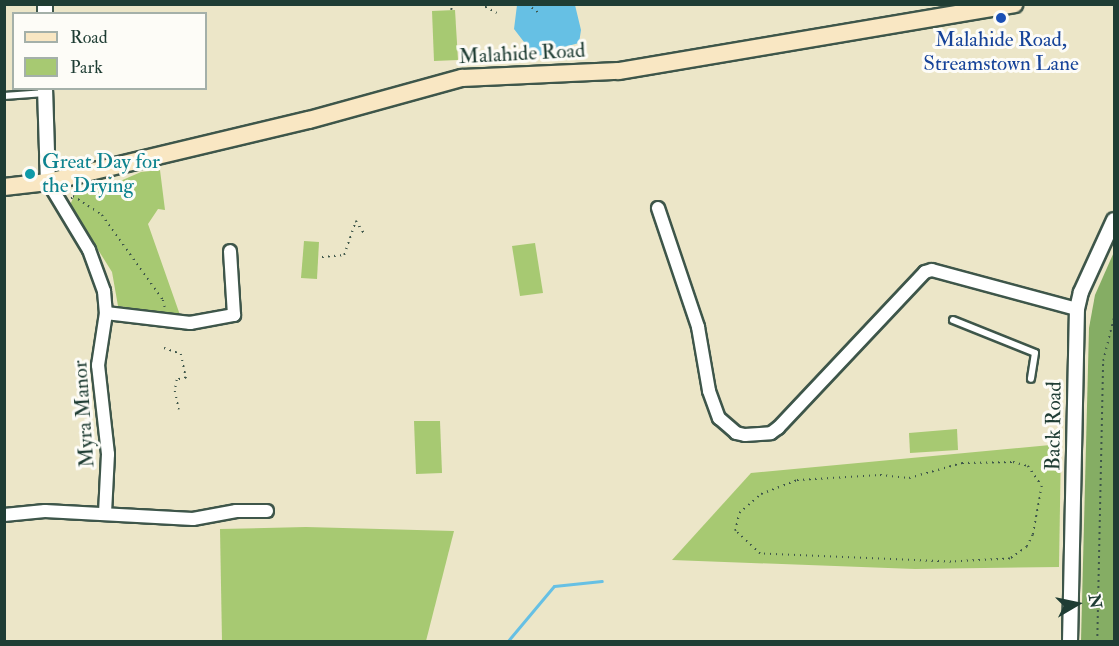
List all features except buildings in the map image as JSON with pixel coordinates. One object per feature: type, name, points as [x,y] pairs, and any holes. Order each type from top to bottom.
[{"type":"main road","name":"Malahide Road","points":[[4,187],[48,182],[309,120],[462,78],[619,71],[938,11],[1014,4]]},
{"type":"street","points":[[45,91],[48,182]]},
{"type":"street","name":"Myra Manor","points":[[48,182],[89,250],[104,291],[106,313],[98,365],[108,454],[105,513]]},
{"type":"street","points":[[658,208],[698,327],[709,391],[719,418],[736,433],[745,435],[771,433],[778,428],[925,272],[932,270],[1077,309]]},
{"type":"street","name":"Back Road","points":[[1070,642],[1077,309],[1080,292],[1114,220]]},
{"type":"street","points":[[106,313],[166,321],[209,322],[234,315],[230,251]]},
{"type":"street","points":[[4,515],[45,511],[193,519],[236,511],[267,512]]},
{"type":"lane","points":[[4,96],[45,91]]},
{"type":"lane","points":[[953,320],[1035,353],[1031,379]]},
{"type":"path","points":[[451,10],[452,4]]},
{"type":"path","points":[[480,4],[497,13]]},
{"type":"path","points":[[527,4],[538,13]]},
{"type":"path","points":[[63,206],[74,196],[102,215],[163,300],[166,321]]},
{"type":"path","points":[[322,257],[344,255],[356,221],[365,235]]},
{"type":"path","points":[[1097,642],[1103,361],[1114,317]]},
{"type":"path","points":[[164,348],[181,354],[186,378],[177,380],[175,391],[179,410]]},
{"type":"path","points":[[1013,462],[1028,466],[1042,486],[1033,535],[1027,547],[1010,559],[802,558],[760,554],[741,539],[734,523],[739,513],[761,494],[797,480],[880,475],[909,478],[962,463],[1013,462]]},
{"type":"green space","points":[[455,10],[458,60],[434,61],[432,11]]},
{"type":"green space","points":[[160,170],[165,210],[158,209],[148,224],[180,315],[118,306],[112,272],[70,205],[76,192],[111,185],[141,172]]},
{"type":"green space","points":[[304,241],[319,242],[317,279],[301,278]]},
{"type":"green space","points":[[535,243],[543,293],[520,296],[512,246]]},
{"type":"green space","points":[[1114,252],[1114,641],[1081,641],[1089,328],[1095,295]]},
{"type":"green space","points":[[414,421],[440,421],[442,473],[416,474]]},
{"type":"green space","points":[[957,429],[958,450],[910,453],[909,433]]},
{"type":"green space","points":[[1061,444],[1059,567],[915,569],[672,560],[751,473]]},
{"type":"green space","points":[[306,527],[454,531],[426,641],[222,641],[220,529]]},
{"type":"water","points":[[517,5],[575,5],[581,30],[579,43],[564,47],[556,56],[534,55],[514,29]]},
{"type":"waterway","points":[[507,642],[554,586],[602,581]]},
{"type":"place","name":"Malahide Road, Streamstown Lane","points":[[1001,18]]},
{"type":"place","name":"Great Day for the Drying","points":[[30,174]]}]
